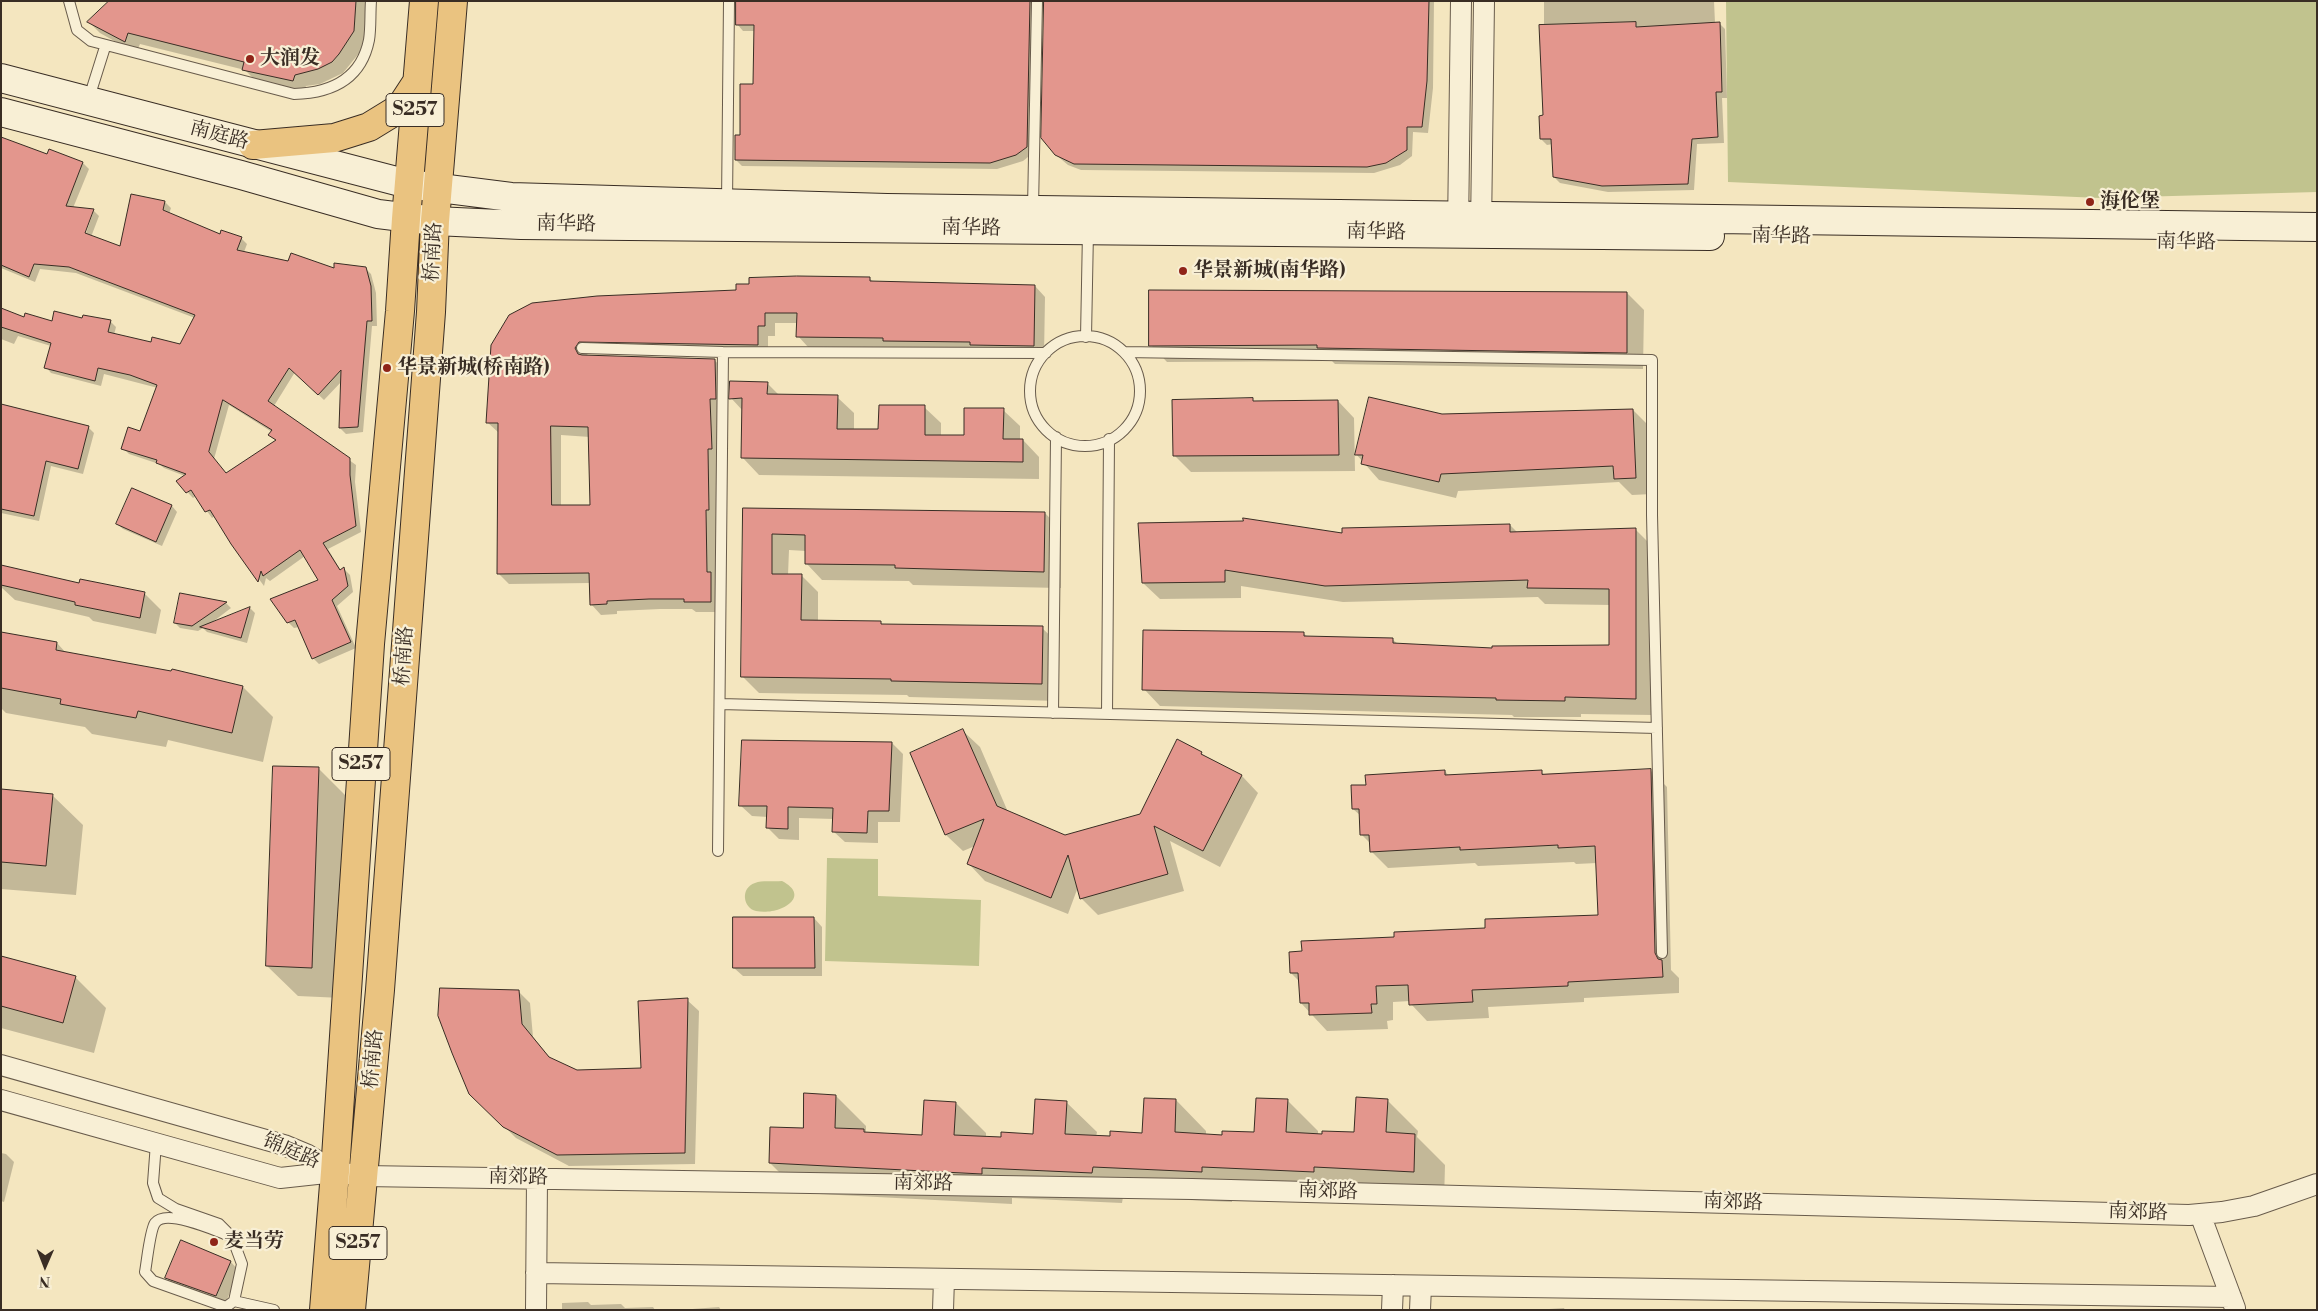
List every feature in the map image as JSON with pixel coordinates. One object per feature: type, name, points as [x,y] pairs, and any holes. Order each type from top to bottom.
[{"type":"main road","name":"桥南路","points":[[324,1310],[370,644],[400,311],[408,184],[424,1]]},
{"type":"main road","name":"桥南路","points":[[352,1310],[431,312],[435,221],[453,1]]},
{"type":"main road","points":[[253,145],[334,138],[369,127],[400,108],[417,82]]},
{"type":"street","points":[[1461,1],[1470,224]]},
{"type":"street","points":[[1470,224],[1484,1]]},
{"type":"street","name":"南庭路","points":[[1,78],[253,145],[408,184],[438,189]]},
{"type":"street","name":"南庭路","points":[[1,112],[241,175],[378,214],[435,221]]},
{"type":"street","name":"南华路","points":[[438,189],[518,198],[1033,209],[1470,224],[2317,245]]},
{"type":"street","name":"南华路","points":[[435,221],[503,225],[1088,230],[1470,224],[2317,227]]},
{"type":"street","name":"锦庭路","points":[[1,1065],[284,1145],[308,1156],[335,1172]]},
{"type":"street","name":"锦庭路","points":[[1,1100],[280,1178],[335,1172]]},
{"type":"street","name":"南郊路","points":[[335,1172],[364,1176],[1192,1189],[2200,1214],[2254,1206],[2317,1184]]},
{"type":"street","points":[[536,1310],[537,1178]]},
{"type":"street","points":[[536,1274],[1393,1285],[1785,1300],[2233,1304],[2200,1214]]},
{"type":"street","points":[[943,1310],[944,1279]]},
{"type":"street","points":[[1392,1310],[1393,1285]]},
{"type":"street","points":[[1420,1286],[1420,1310]]},
{"type":"lane","points":[[69,1],[77,30],[91,41],[105,47],[294,94],[328,90],[342,83],[363,58],[368,40],[371,1]]},
{"type":"lane","points":[[727,203],[729,1]]},
{"type":"lane","points":[[1033,209],[1037,1]]},
{"type":"lane","points":[[88,102],[105,47]]},
{"type":"lane","points":[[1086,337],[1088,230]]},
{"type":"lane","points":[[1086,337],[1100,339],[1124,352],[1137,373],[1140,387],[1138,401],[1126,427],[1109,439],[1091,445],[1078,445],[1056,438],[1043,427],[1035,415],[1029,394],[1032,372],[1046,353],[1057,345],[1071,339],[1086,337]]},
{"type":"lane","points":[[582,348],[723,352],[1046,353]]},
{"type":"lane","points":[[718,851],[723,352]]},
{"type":"lane","points":[[1124,352],[1652,360],[1652,515],[1662,953]]},
{"type":"lane","points":[[1054,713],[1056,438]]},
{"type":"lane","points":[[1107,714],[1109,439]]},
{"type":"lane","points":[[720,704],[1657,728]]},
{"type":"lane","points":[[156,1143],[153,1183],[158,1198],[176,1210],[219,1224],[232,1237],[242,1264],[234,1301],[226,1307],[153,1281],[146,1272],[154,1224],[160,1218],[172,1216],[228,1234]]},
{"type":"lane","points":[[234,1301],[274,1310]]},
{"type":"green space","points":[[1726,1],[2317,1],[2317,192],[2100,198],[1728,182]]},
{"type":"green space","points":[[827,858],[878,859],[878,896],[981,900],[979,966],[825,961]]},
{"type":"green space","points":[[782,881],[791,887],[794,893],[793,899],[789,904],[774,911],[765,912],[756,911],[748,906],[745,893],[750,886],[761,882]]},
{"type":"building","points":[[109,1],[356,1],[354,31],[339,54],[332,62],[318,69],[295,75],[293,81],[242,70],[244,62],[128,33],[125,42],[87,22]]},
{"type":"building","points":[[736,1],[1030,1],[1027,147],[1016,155],[990,163],[735,160],[735,135],[740,135],[740,84],[753,84],[754,25],[736,25]]},
{"type":"building","points":[[1044,1],[1429,1],[1427,81],[1422,127],[1407,127],[1407,150],[1386,163],[1367,167],[1074,164],[1055,155],[1041,138]]},
{"type":"building","points":[[1636,22],[1636,27],[1720,22],[1722,92],[1716,92],[1718,137],[1692,139],[1688,184],[1602,186],[1553,177],[1551,139],[1540,139],[1539,116],[1543,115],[1539,25]]},
{"type":"building","points":[[1,137],[47,154],[49,149],[83,162],[66,206],[94,209],[85,233],[120,246],[131,194],[165,201],[163,210],[220,234],[221,230],[242,237],[237,250],[288,261],[291,253],[334,268],[334,263],[366,267],[371,286],[372,321],[367,321],[358,427],[339,428],[341,370],[318,395],[289,368],[268,401],[350,458],[356,526],[323,543],[340,570],[344,567],[348,586],[332,600],[351,642],[312,659],[295,620],[287,623],[270,599],[318,580],[300,550],[263,576],[261,571],[258,582],[210,510],[205,512],[191,490],[186,493],[176,481],[186,474],[156,463],[157,460],[121,449],[128,427],[140,431],[157,385],[130,375],[98,368],[95,381],[44,368],[51,343],[1,327],[1,308],[24,317],[25,313],[52,321],[54,311],[82,318],[83,315],[111,320],[108,332],[151,342],[152,337],[180,344],[195,315],[69,267],[34,264],[29,277],[1,265]],"holes":[[[223,400],[272,430],[268,435],[276,440],[226,473],[209,452]]]},
{"type":"building","points":[[797,276],[870,277],[870,281],[1035,285],[1034,346],[970,345],[970,342],[883,341],[883,338],[796,337],[797,313],[765,313],[765,326],[758,326],[758,345],[579,342],[575,348],[578,354],[582,355],[715,359],[716,399],[710,399],[712,449],[708,449],[709,510],[706,510],[707,572],[711,572],[711,602],[684,602],[684,599],[649,599],[607,601],[607,604],[590,605],[589,573],[497,574],[498,423],[486,423],[491,345],[509,315],[532,303],[597,296],[736,290],[736,284],[749,284],[749,278]],"holes":[[[551,426],[588,427],[590,505],[552,505]]]},
{"type":"building","points":[[1149,290],[1627,292],[1627,353],[1317,348],[1317,345],[1149,346]]},
{"type":"building","points":[[730,381],[768,382],[767,394],[838,395],[837,429],[878,429],[879,405],[925,405],[925,435],[964,435],[964,408],[1004,408],[1003,439],[1023,439],[1023,462],[741,458],[742,398],[729,399]]},
{"type":"building","points":[[1369,397],[1442,414],[1633,409],[1636,478],[1614,479],[1613,466],[1441,474],[1439,482],[1361,464],[1363,455],[1355,455]]},
{"type":"building","points":[[1253,398],[1253,401],[1338,400],[1339,455],[1173,456],[1172,400]]},
{"type":"building","points":[[1,404],[89,426],[78,469],[46,461],[34,516],[1,509]]},
{"type":"building","points":[[132,488],[172,505],[156,542],[116,524]]},
{"type":"building","points":[[743,508],[1045,512],[1044,572],[895,568],[895,565],[805,564],[805,535],[772,534],[772,574],[802,574],[801,620],[881,621],[881,624],[1043,626],[1042,684],[741,677]]},
{"type":"building","points":[[1243,518],[1342,533],[1342,528],[1510,524],[1510,532],[1636,528],[1636,699],[1565,697],[1565,701],[1496,700],[1496,698],[1142,690],[1143,630],[1304,632],[1304,636],[1393,638],[1393,643],[1492,648],[1492,646],[1609,645],[1609,589],[1527,588],[1528,580],[1325,586],[1225,570],[1225,582],[1142,583],[1138,523],[1243,521]]},
{"type":"building","points":[[1,565],[79,583],[80,579],[145,592],[140,618],[75,605],[75,602],[1,585]]},
{"type":"building","points":[[180,593],[227,602],[192,626],[174,623]]},
{"type":"building","points":[[250,607],[241,638],[200,627]]},
{"type":"building","points":[[1,632],[57,642],[56,650],[171,671],[172,669],[243,686],[232,733],[138,711],[136,718],[60,704],[61,699],[1,688]]},
{"type":"building","points":[[963,729],[997,806],[1065,835],[1140,814],[1177,739],[1242,775],[1203,851],[1154,826],[1168,874],[1080,899],[1068,855],[1051,898],[967,864],[984,819],[945,835],[910,753]]},
{"type":"building","points":[[742,740],[892,742],[889,811],[868,811],[867,833],[832,832],[833,808],[788,807],[788,829],[766,828],[767,806],[739,806]]},
{"type":"building","points":[[273,766],[319,767],[312,968],[266,966]]},
{"type":"building","points":[[1651,769],[1655,953],[1658,959],[1662,960],[1663,977],[1568,982],[1568,986],[1472,990],[1473,1002],[1409,1005],[1408,985],[1376,986],[1377,1004],[1371,1004],[1372,1013],[1309,1015],[1309,1003],[1300,1003],[1298,973],[1290,973],[1289,952],[1302,951],[1301,941],[1394,937],[1394,932],[1485,928],[1485,919],[1598,915],[1595,846],[1558,848],[1558,845],[1460,850],[1460,847],[1370,852],[1369,835],[1360,835],[1359,809],[1352,809],[1351,785],[1366,785],[1365,775],[1445,770],[1445,775],[1542,770],[1542,774]]},
{"type":"building","points":[[1,789],[53,794],[46,866],[1,862]]},
{"type":"building","points":[[733,917],[814,917],[815,968],[733,968]]},
{"type":"building","points":[[1,956],[76,976],[63,1023],[1,1006]]},
{"type":"building","points":[[440,988],[519,990],[522,1024],[549,1057],[577,1070],[641,1068],[638,1001],[688,998],[685,1153],[557,1155],[503,1127],[469,1094],[438,1016]]},
{"type":"building","points":[[804,1093],[836,1095],[835,1128],[864,1129],[864,1132],[922,1135],[924,1100],[956,1102],[954,1135],[1001,1137],[1001,1132],[1033,1134],[1035,1099],[1067,1101],[1065,1134],[1110,1136],[1110,1131],[1142,1133],[1144,1098],[1176,1099],[1175,1132],[1222,1135],[1222,1131],[1254,1132],[1256,1098],[1288,1099],[1286,1132],[1322,1134],[1322,1131],[1354,1132],[1356,1097],[1388,1099],[1386,1132],[1415,1134],[1414,1172],[1314,1167],[1314,1172],[1202,1167],[1202,1172],[1093,1167],[1092,1173],[982,1168],[982,1174],[769,1163],[770,1127],[803,1128]]},
{"type":"building","points":[[181,1240],[231,1261],[216,1296],[165,1278]]},
{"type":"place","name":"大润发","points":[[250,59]]},
{"type":"place","name":"海伦堡","points":[[2090,202]]},
{"type":"place","name":"华景新城(南华路)","points":[[1183,271]]},
{"type":"place","name":"华景新城(桥南路)","points":[[387,368]]},
{"type":"place","name":"麦当劳","points":[[214,1242]]}]
